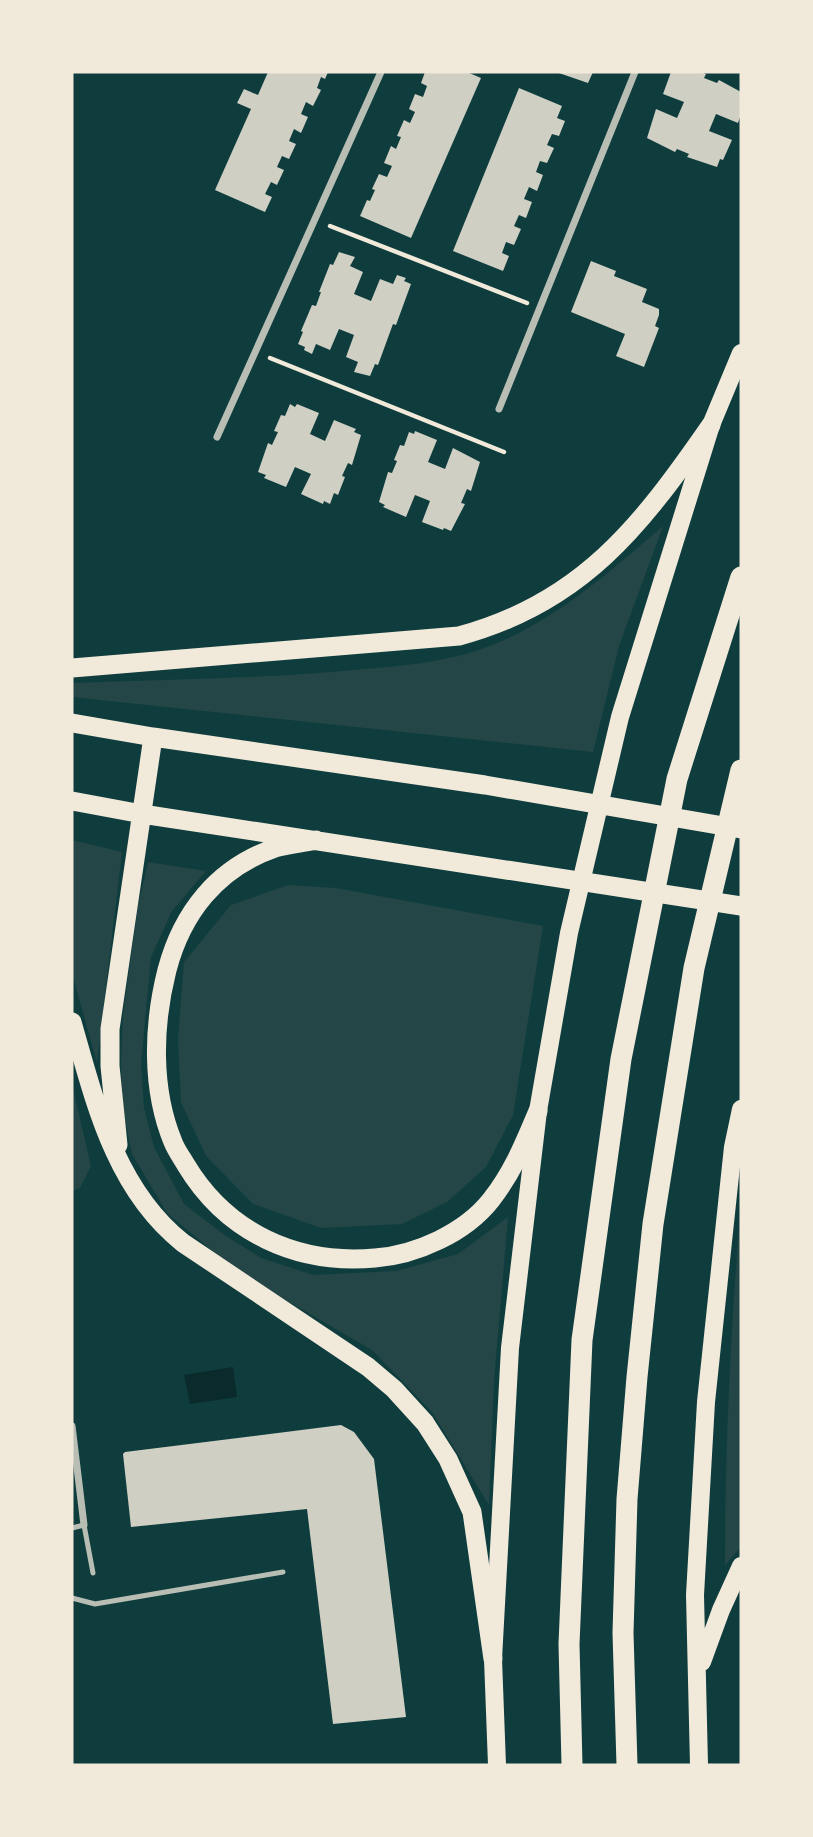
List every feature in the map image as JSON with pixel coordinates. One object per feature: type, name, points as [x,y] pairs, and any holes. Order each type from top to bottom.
[{"type":"highway","points":[[72,668],[459,636],[488,629],[550,599],[582,578],[607,555],[684,465],[711,425]]},
{"type":"highway","points":[[572,1765],[569,1644],[582,1340],[621,1059],[677,779],[741,577]]},
{"type":"highway","points":[[72,723],[485,785],[741,829]]},
{"type":"highway","points":[[120,1164],[110,1066],[110,1029],[153,737]]},
{"type":"highway","points":[[627,1765],[623,1633],[627,1499],[653,1224],[694,968],[741,771]]},
{"type":"highway","points":[[72,801],[741,906]]},
{"type":"highway","points":[[316,841],[276,848],[229,871],[211,886],[174,944],[163,984],[156,1072],[161,1103],[173,1143],[210,1199],[234,1221],[309,1255],[335,1259],[396,1256],[425,1246],[463,1225],[490,1202],[515,1166],[538,1111]]},
{"type":"highway","points":[[72,1022],[104,1128],[139,1197],[161,1226],[368,1367],[394,1389],[425,1423],[447,1459],[472,1512],[493,1659]]},
{"type":"main road","points":[[498,1765],[493,1659],[510,1348],[538,1111],[569,933],[620,717],[711,425],[741,353]]},
{"type":"main road","points":[[699,1765],[699,1672],[695,1595],[706,1402],[733,1147],[741,1110]]},
{"type":"main road","points":[[699,1672],[721,1610],[741,1566]]},
{"type":"street","points":[[217,437],[381,72]]},
{"type":"street","points":[[499,409],[635,72]]},
{"type":"street","points":[[72,1426],[84,1525]]},
{"type":"lane","points":[[72,1503],[81,1502]]},
{"type":"lane","points":[[72,1528],[84,1525],[93,1573]]},
{"type":"lane","points":[[72,1598],[95,1604],[283,1572]]},
{"type":"path","points":[[316,221],[540,308]]},
{"type":"path","points":[[256,353],[503,452]]},
{"type":"shaded area","points":[[663,526],[619,646],[593,752],[72,697],[72,683],[328,672],[408,665],[479,650],[530,627],[577,597]]},
{"type":"shaded area","points":[[72,840],[122,852],[97,1063],[72,973]]},
{"type":"shaded area","points":[[148,862],[206,871],[172,911],[151,957],[141,1065],[144,1108],[154,1147],[184,1204],[261,1258],[313,1275],[396,1271],[458,1254],[508,1217],[494,1381],[489,1505],[432,1412],[372,1350],[260,1285],[221,1258],[167,1213],[132,1154],[123,1111],[123,1014],[138,906]]},
{"type":"shaded area","points":[[288,885],[336,888],[543,926],[513,1115],[486,1167],[447,1202],[402,1224],[321,1228],[253,1204],[206,1156],[181,1102],[178,1039],[184,962],[231,905]]},
{"type":"shaded area","points":[[72,1084],[91,1166],[80,1188],[72,1191]]},
{"type":"shaded area","points":[[741,1204],[741,1547],[725,1565],[729,1384]]},
{"type":"shaded area","points":[[233,1367],[237,1397],[190,1404],[184,1375]]},
{"type":"building","points":[[268,72],[328,72],[325,79],[321,77],[317,88],[321,90],[313,106],[306,102],[301,114],[308,117],[301,133],[294,129],[289,141],[296,144],[289,159],[282,156],[277,167],[284,170],[277,185],[271,182],[265,194],[272,197],[265,212],[215,190],[251,109],[237,103],[244,89],[258,95]]},
{"type":"building","points":[[425,72],[467,72],[481,78],[411,238],[360,216],[375,190],[372,189],[379,174],[387,177],[392,166],[384,163],[391,146],[396,149],[401,137],[397,136],[404,120],[410,123],[415,112],[409,109],[415,94],[423,97],[427,86],[421,83]]},
{"type":"building","points":[[556,72],[593,72],[588,83]]},
{"type":"building","points":[[671,72],[700,72],[706,74],[704,78],[717,83],[719,80],[741,92],[741,114],[738,123],[716,114],[709,131],[732,140],[717,167],[687,157],[689,154],[677,149],[675,152],[647,138],[656,109],[677,118],[684,102],[663,94]]},
{"type":"building","points":[[519,88],[562,106],[557,118],[565,121],[559,136],[552,134],[547,145],[554,148],[547,163],[540,161],[536,172],[543,175],[537,191],[529,187],[524,199],[532,202],[526,218],[519,215],[514,226],[521,229],[514,245],[506,242],[502,253],[509,256],[503,271],[453,251]]},
{"type":"building","points":[[339,252],[355,257],[350,266],[363,272],[354,294],[371,301],[380,279],[393,284],[397,275],[406,278],[404,281],[411,284],[396,325],[393,324],[378,365],[375,364],[370,376],[354,372],[358,362],[346,357],[354,335],[339,329],[330,350],[316,344],[312,354],[298,344],[312,305],[316,306],[330,264],[333,265]]},
{"type":"building","points":[[591,261],[616,271],[614,276],[647,289],[642,302],[659,309],[655,326],[659,328],[644,367],[616,356],[625,334],[571,312]]},
{"type":"building","points":[[290,404],[319,413],[310,434],[325,441],[334,420],[356,429],[354,432],[361,435],[352,465],[348,463],[338,495],[334,493],[330,504],[324,501],[323,504],[301,494],[311,474],[295,467],[286,487],[264,478],[266,475],[258,472],[268,443],[272,445],[278,432],[274,431],[281,415],[285,416]]},
{"type":"building","points":[[415,431],[437,440],[428,462],[445,469],[453,448],[480,462],[471,491],[467,489],[461,503],[465,504],[451,531],[422,522],[430,501],[415,495],[406,517],[383,507],[385,505],[379,502],[388,472],[392,473],[397,461],[394,460],[400,445],[404,446],[409,432],[414,434]]},
{"type":"building","points":[[341,1425],[354,1432],[374,1459],[406,1717],[333,1724],[307,1509],[131,1527],[123,1454],[125,1452]]}]
